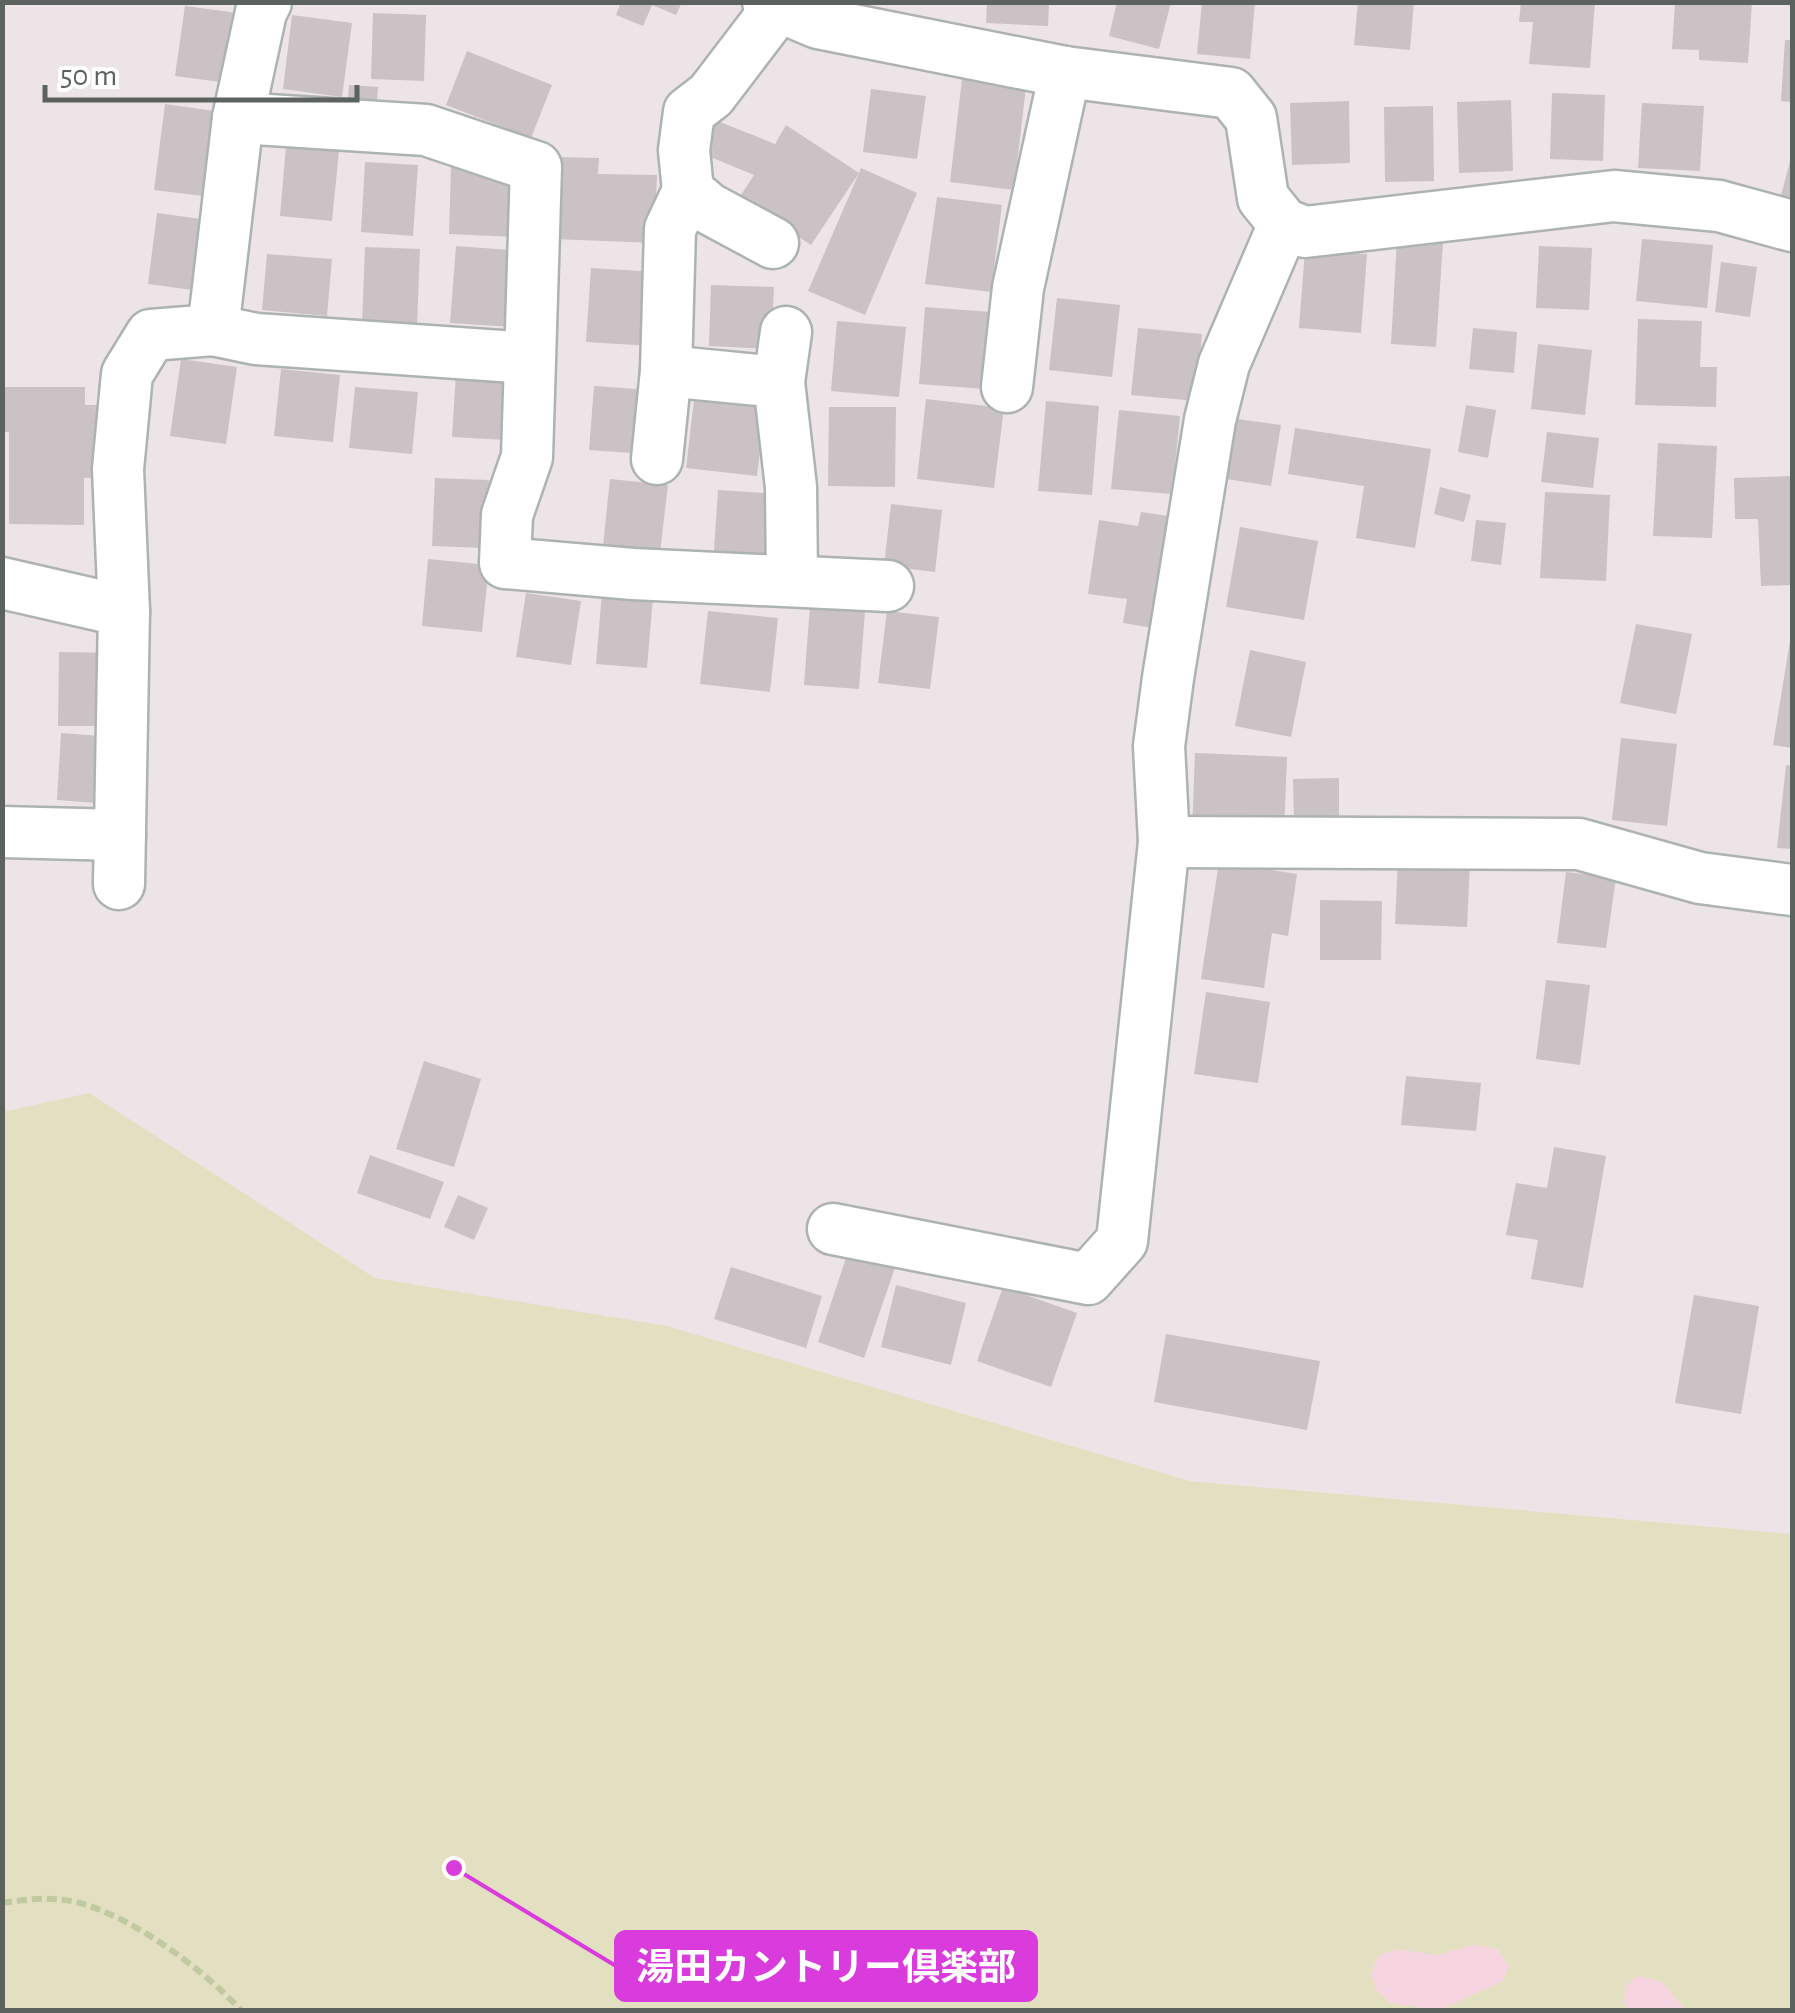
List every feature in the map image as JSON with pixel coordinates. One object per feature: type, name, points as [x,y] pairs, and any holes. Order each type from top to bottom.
[{"type":"street","points":[[213,330],[238,118],[266,2]]},
{"type":"street","points":[[657,459],[666,371],[670,228],[688,191],[684,150],[689,112],[711,95],[773,5],[818,24],[1065,72],[1231,93],[1251,118],[1263,198],[1284,224],[1305,232],[1614,196],[1719,206],[1792,226]]},
{"type":"street","points":[[1007,387],[1018,288],[1065,72]]},
{"type":"street","points":[[238,118],[426,130],[536,167],[527,457],[507,515],[505,564],[888,586]]},
{"type":"street","points":[[688,191],[708,208],[773,243]]},
{"type":"street","points":[[833,1229],[1088,1279],[1122,1242],[1164,842],[1159,746],[1210,420],[1224,364],[1284,224]]},
{"type":"street","points":[[2,832],[120,859],[124,611],[118,469],[127,374],[151,335],[213,330],[256,339],[529,358]]},
{"type":"street","points":[[786,332],[780,382],[792,487],[792,579]]},
{"type":"street","points":[[666,371],[780,382]]},
{"type":"street","points":[[2,583],[124,611]]},
{"type":"street","points":[[1164,842],[1579,844],[1700,878],[1792,890]]},
{"type":"path","points":[[2,1903],[34,1898],[77,1902],[102,1911],[175,1952],[241,2010]]},
{"type":"shaded area","points":[[89,1093],[375,1278],[667,1326],[1190,1481],[1792,1534],[1792,2010],[3,2010],[2,1112]]},
{"type":"sand","points":[[1476,1945],[1498,1949],[1509,1966],[1503,1981],[1439,2010],[1390,2003],[1377,1991],[1371,1975],[1378,1956],[1396,1949],[1436,1955]]},
{"type":"sand","points":[[1636,1977],[1662,1983],[1686,2010],[1629,2010],[1624,2003],[1625,1987]]},
{"type":"building","points":[[621,2],[682,2],[676,15],[652,5],[643,26],[616,15]]},
{"type":"building","points":[[987,2],[1049,2],[1048,26],[986,23]]},
{"type":"building","points":[[1117,2],[1171,2],[1159,49],[1109,36]]},
{"type":"building","points":[[1202,2],[1255,2],[1250,59],[1197,54]]},
{"type":"building","points":[[1358,2],[1414,2],[1410,50],[1354,45]]},
{"type":"building","points":[[1521,2],[1595,2],[1590,68],[1529,64],[1533,22],[1519,22]]},
{"type":"building","points":[[1675,2],[1752,2],[1748,63],[1699,60],[1699,50],[1672,49]]},
{"type":"building","points":[[185,6],[238,13],[228,83],[175,76]]},
{"type":"building","points":[[373,13],[426,15],[424,81],[371,79]]},
{"type":"building","points":[[292,15],[352,23],[342,97],[283,89]]},
{"type":"building","points":[[1785,40],[1792,40],[1792,102],[1781,101]]},
{"type":"building","points":[[467,51],[552,85],[531,138],[446,105]]},
{"type":"building","points":[[962,79],[1026,87],[1014,190],[950,182]]},
{"type":"building","points":[[349,85],[378,87],[376,116],[347,114]]},
{"type":"building","points":[[871,89],[926,96],[917,159],[863,152]]},
{"type":"building","points":[[1552,93],[1605,95],[1603,161],[1550,159]]},
{"type":"building","points":[[1511,100],[1513,171],[1459,173],[1457,102]]},
{"type":"building","points":[[1349,101],[1350,163],[1292,165],[1290,103]]},
{"type":"building","points":[[1642,103],[1704,106],[1700,171],[1638,168]]},
{"type":"building","points":[[165,104],[222,112],[211,197],[154,190]]},
{"type":"building","points":[[1433,106],[1434,181],[1385,182],[1384,107]]},
{"type":"building","points":[[715,120],[775,144],[786,125],[859,173],[811,245],[739,198],[754,175],[703,154]]},
{"type":"building","points":[[286,146],[339,151],[332,221],[280,216]]},
{"type":"building","points":[[556,157],[599,158],[598,174],[657,175],[654,243],[553,239]]},
{"type":"building","points":[[1792,158],[1792,203],[1780,199]]},
{"type":"building","points":[[365,162],[418,165],[413,236],[361,232]]},
{"type":"building","points":[[451,166],[520,168],[516,237],[449,234]]},
{"type":"building","points":[[861,168],[917,193],[865,315],[808,291]]},
{"type":"building","points":[[937,197],[1002,205],[991,292],[925,284]]},
{"type":"building","points":[[157,213],[208,220],[200,291],[148,284]]},
{"type":"building","points":[[1397,239],[1443,242],[1436,347],[1391,344]]},
{"type":"building","points":[[1642,239],[1713,245],[1707,308],[1636,301]]},
{"type":"building","points":[[456,246],[522,251],[516,327],[450,323]]},
{"type":"building","points":[[1539,246],[1592,248],[1589,310],[1536,308]]},
{"type":"building","points":[[365,247],[420,249],[417,327],[362,325]]},
{"type":"building","points":[[1305,250],[1367,254],[1361,333],[1299,328]]},
{"type":"building","points":[[267,254],[332,259],[327,316],[262,310]]},
{"type":"building","points":[[1721,262],[1757,267],[1750,317],[1715,312]]},
{"type":"building","points":[[591,268],[657,272],[652,346],[586,342]]},
{"type":"building","points":[[711,285],[774,287],[771,349],[709,346]]},
{"type":"building","points":[[1057,298],[1120,305],[1112,377],[1049,370]]},
{"type":"building","points":[[925,307],[991,312],[985,389],[919,384]]},
{"type":"building","points":[[1638,319],[1702,321],[1700,367],[1717,367],[1716,407],[1635,405]]},
{"type":"building","points":[[837,321],[906,327],[899,397],[831,391]]},
{"type":"building","points":[[1138,328],[1202,334],[1196,401],[1131,395]]},
{"type":"building","points":[[1473,328],[1517,332],[1514,373],[1469,369]]},
{"type":"building","points":[[1538,344],[1592,350],[1585,415],[1531,409]]},
{"type":"building","points":[[181,359],[237,367],[226,444],[170,436]]},
{"type":"building","points":[[281,369],[340,375],[333,442],[274,436]]},
{"type":"building","points":[[456,373],[509,375],[506,440],[452,437]]},
{"type":"building","points":[[594,386],[651,390],[646,454],[589,450]]},
{"type":"building","points":[[2,387],[85,387],[85,405],[107,405],[106,477],[84,478],[84,525],[9,524],[9,432],[2,432]]},
{"type":"building","points":[[355,387],[418,392],[412,454],[349,448]]},
{"type":"building","points":[[695,392],[766,400],[757,476],[686,468]]},
{"type":"building","points":[[926,399],[1004,408],[994,488],[917,479]]},
{"type":"building","points":[[1046,401],[1099,406],[1092,495],[1038,491]]},
{"type":"building","points":[[1466,405],[1496,410],[1488,458],[1458,452]]},
{"type":"building","points":[[829,407],[896,407],[895,487],[828,486]]},
{"type":"building","points":[[1119,410],[1180,416],[1172,494],[1111,489]]},
{"type":"building","points":[[1230,418],[1281,425],[1271,486],[1220,478]]},
{"type":"building","points":[[1295,428],[1431,449],[1415,548],[1356,538],[1364,486],[1288,474]]},
{"type":"building","points":[[1547,432],[1599,438],[1593,488],[1541,482]]},
{"type":"building","points":[[1658,443],[1717,446],[1712,538],[1653,536]]},
{"type":"building","points":[[1792,476],[1792,585],[1761,586],[1758,519],[1735,519],[1734,478]]},
{"type":"building","points":[[435,478],[489,480],[485,548],[432,546]]},
{"type":"building","points":[[610,479],[668,485],[660,553],[603,546]]},
{"type":"building","points":[[1440,487],[1471,495],[1464,522],[1434,514]]},
{"type":"building","points":[[718,490],[777,494],[773,555],[714,551]]},
{"type":"building","points":[[1545,492],[1610,495],[1606,581],[1540,578]]},
{"type":"building","points":[[891,504],[942,510],[935,572],[884,566]]},
{"type":"building","points":[[1141,512],[1176,517],[1159,629],[1123,623],[1127,599],[1088,594],[1099,520],[1138,526]]},
{"type":"building","points":[[1476,520],[1506,523],[1501,565],[1471,561]]},
{"type":"building","points":[[1240,527],[1318,541],[1304,620],[1226,607]]},
{"type":"building","points":[[428,559],[489,565],[482,632],[422,626]]},
{"type":"building","points":[[526,593],[581,601],[571,665],[516,657]]},
{"type":"building","points":[[602,593],[653,597],[647,668],[596,664]]},
{"type":"building","points":[[810,606],[865,610],[859,689],[804,685]]},
{"type":"building","points":[[708,611],[778,618],[770,692],[700,684]]},
{"type":"building","points":[[887,611],[939,617],[930,689],[878,683]]},
{"type":"building","points":[[1636,624],[1692,634],[1676,714],[1620,703]]},
{"type":"building","points":[[1792,642],[1792,748],[1773,745]]},
{"type":"building","points":[[1250,650],[1306,662],[1291,737],[1235,726]]},
{"type":"building","points":[[59,652],[116,653],[115,726],[58,726]]},
{"type":"building","points":[[61,733],[115,737],[110,804],[57,800]]},
{"type":"building","points":[[1621,738],[1677,744],[1667,826],[1612,820]]},
{"type":"building","points":[[1195,753],[1287,757],[1284,834],[1192,830]]},
{"type":"building","points":[[1786,765],[1792,766],[1792,849],[1777,848]]},
{"type":"building","points":[[1339,778],[1339,821],[1294,822],[1293,779]]},
{"type":"building","points":[[1398,859],[1470,862],[1467,927],[1395,924]]},
{"type":"building","points":[[1219,862],[1297,874],[1288,936],[1272,933],[1264,988],[1201,979]]},
{"type":"building","points":[[1566,872],[1616,878],[1606,948],[1557,943]]},
{"type":"building","points":[[1320,900],[1382,901],[1381,960],[1320,960]]},
{"type":"building","points":[[1546,980],[1590,985],[1580,1065],[1536,1059]]},
{"type":"building","points":[[1206,992],[1270,1002],[1258,1083],[1194,1074]]},
{"type":"building","points":[[424,1061],[481,1079],[454,1167],[396,1149]]},
{"type":"building","points":[[1406,1076],[1481,1083],[1476,1131],[1401,1125]]},
{"type":"building","points":[[1554,1147],[1606,1156],[1583,1288],[1531,1279],[1538,1240],[1506,1235],[1516,1183],[1547,1188]]},
{"type":"building","points":[[370,1155],[444,1182],[430,1219],[357,1193]]},
{"type":"building","points":[[458,1195],[488,1208],[474,1240],[444,1227]]},
{"type":"building","points":[[852,1240],[899,1256],[864,1358],[818,1342]]},
{"type":"building","points":[[731,1267],[822,1296],[806,1348],[714,1319]]},
{"type":"building","points":[[896,1285],[966,1303],[951,1365],[881,1347]]},
{"type":"building","points":[[1003,1287],[1077,1313],[1051,1387],[977,1361]]},
{"type":"building","points":[[1694,1295],[1759,1306],[1741,1414],[1675,1403]]},
{"type":"building","points":[[1166,1334],[1320,1361],[1307,1430],[1154,1402]]},
{"type":"place","name":"湯田カントリー倶楽部","points":[[454,1868]]}]
